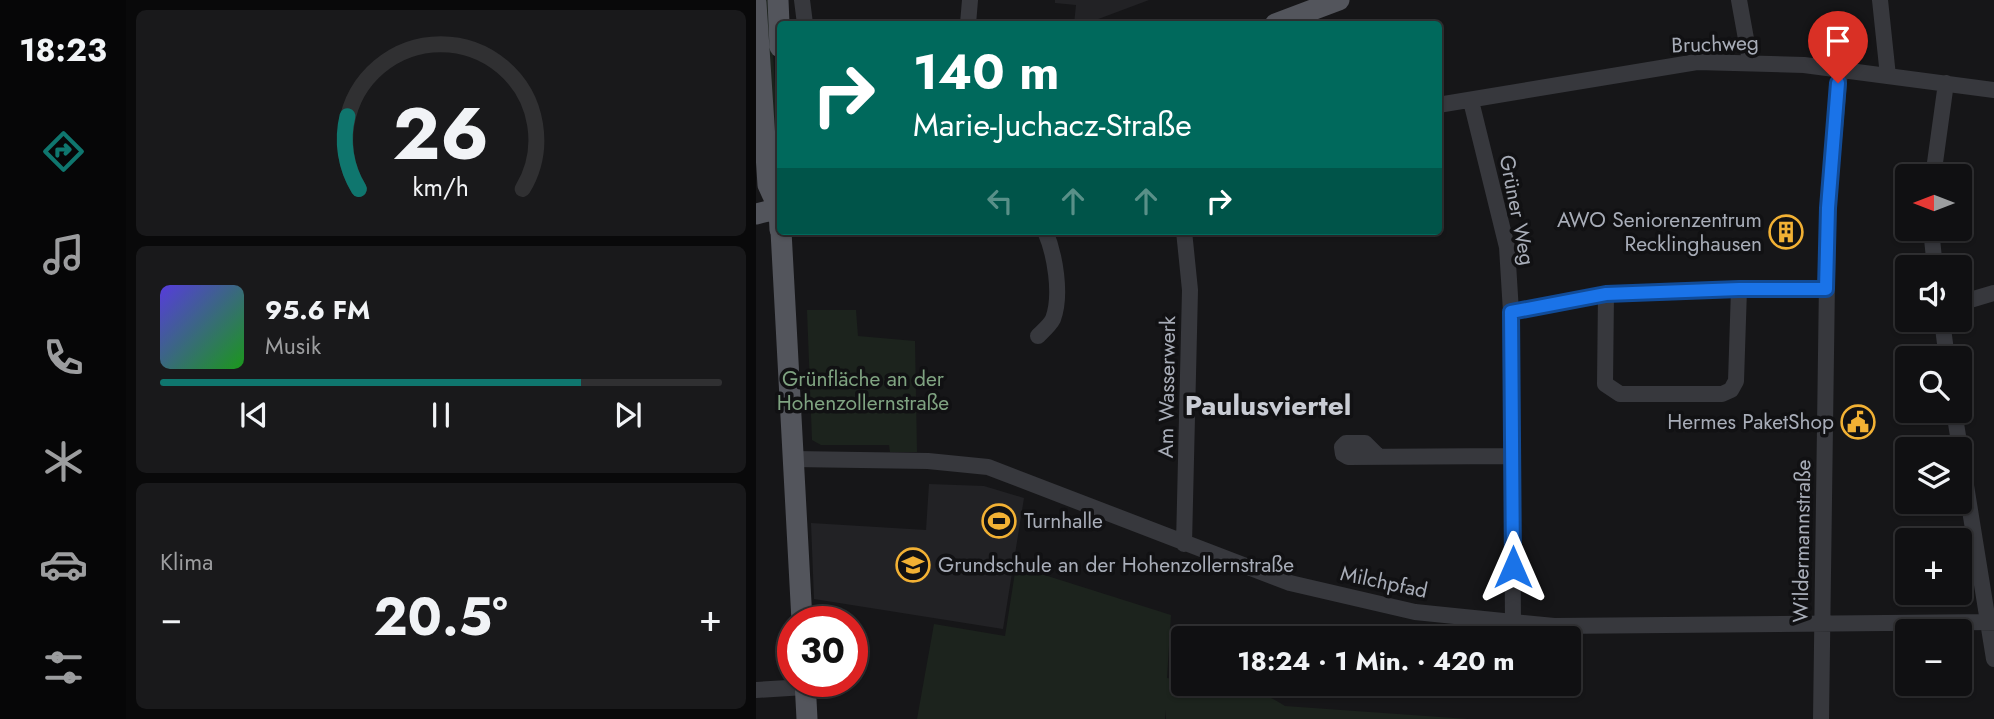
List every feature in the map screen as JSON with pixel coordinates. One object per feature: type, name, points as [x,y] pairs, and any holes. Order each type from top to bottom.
[{"type":"main road","points":[[778,0],[779,21]]},
{"type":"main road","points":[[1283,21],[1339,0]]},
{"type":"main road","points":[[756,3],[768,185],[777,208]]},
{"type":"main road","points":[[756,214],[777,216]]},
{"type":"main road","points":[[781,235],[801,606]]},
{"type":"main road","points":[[806,697],[807,719]]},
{"type":"street","points":[[802,0],[805,21]]},
{"type":"street","points":[[968,21],[970,0]]},
{"type":"street","points":[[1739,0],[1750,61]]},
{"type":"street","points":[[1880,0],[1888,76]]},
{"type":"street","name":"Bruchweg","points":[[1442,105],[1697,62],[1750,61],[1994,90]]},
{"type":"street","name":"Wildermannstraße","points":[[1821,719],[1826,289],[1831,162],[1840,70]]},
{"type":"street","points":[[1935,164],[1946,83]]},
{"type":"street","name":"Grüner Weg","points":[[1471,101],[1507,247],[1511,312],[1513,623]]},
{"type":"street","points":[[1038,336],[1052,320],[1055,302],[1054,268],[1046,235]]},
{"type":"street","name":"Am Wasserwerk","points":[[1184,235],[1190,290],[1184,544]]},
{"type":"street","points":[[1606,294],[1605,384],[1620,394],[1722,394],[1731,390],[1735,381],[1739,289]]},
{"type":"street","points":[[1511,312],[1606,294],[1826,289]]},
{"type":"street","points":[[1972,299],[1994,293]]},
{"type":"street","points":[[1956,423],[1991,623],[1994,659]]},
{"type":"street","points":[[1378,456],[1512,456]]},
{"type":"street","name":"Milchpfad","points":[[793,459],[928,461],[988,467],[1290,583],[1415,612],[1553,626],[1991,623]]},
{"type":"street","points":[[756,690],[777,687]]},
{"type":"shaded area","points":[[1055,0],[1149,0],[1093,21],[1074,21],[1076,5],[1055,3]]},
{"type":"shaded area","name":"Grundschule an der Hohenzollernstraße","points":[[929,484],[984,486],[1024,498],[1003,629],[814,599],[811,523],[926,530]]},
{"type":"green space","points":[[764,0],[770,0],[777,122],[776,175]]},
{"type":"green space","name":"Grünfläche an der Hohenzollernstraße","points":[[807,310],[856,310],[858,336],[915,341],[917,452],[890,452],[889,445],[821,445],[812,440]]},
{"type":"green space","points":[[1016,566],[1171,615],[1167,678],[1171,678],[1171,696],[1266,696],[1285,706],[1468,719],[1166,719],[1166,710],[1165,719],[917,719],[934,624],[1005,636]]},
{"type":"place","name":"AWO Seniorenzentrum Recklinghausen","points":[[1786,232]]},
{"type":"place","name":"Hermes PaketShop","points":[[1858,422]]},
{"type":"place","name":"Turnhalle","points":[[999,521]]},
{"type":"place","name":"Grundschule an der Hohenzollernstraße","points":[[913,565]]},
{"type":"district","name":"Paulusviertel","points":[[1268,405]]},
{"type":"route","points":[[1513,567],[1511,312],[1606,294],[1826,289],[1828,208],[1838,83]]}]
